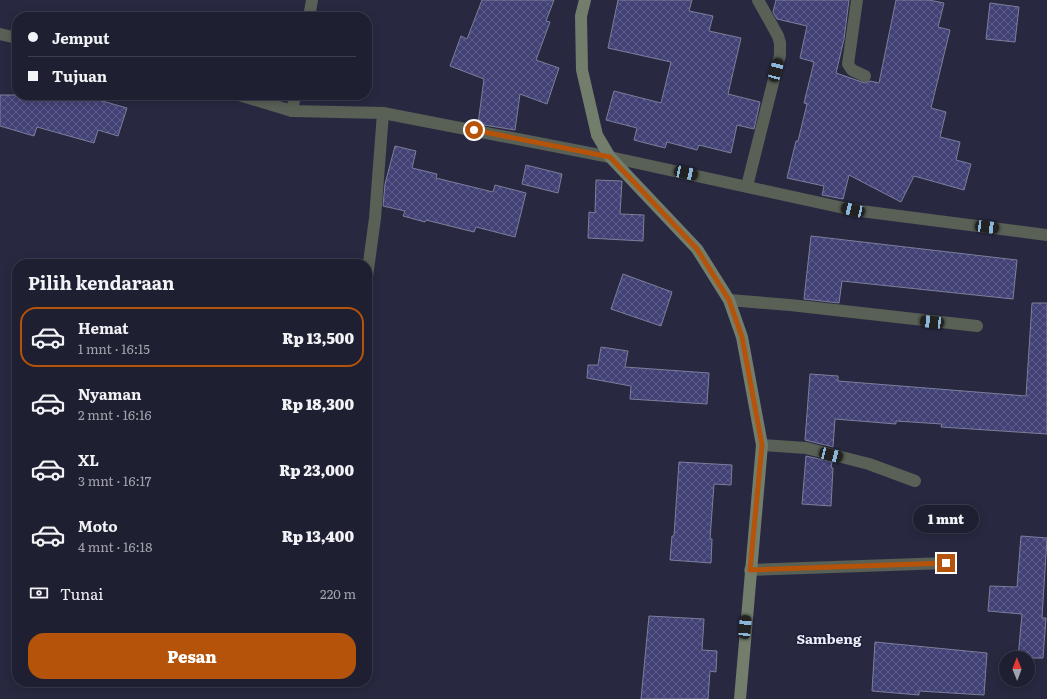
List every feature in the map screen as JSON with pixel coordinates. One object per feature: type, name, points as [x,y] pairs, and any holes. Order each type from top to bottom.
[{"type":"main road","points":[[585,0],[581,16],[582,70],[597,135],[610,157],[697,249],[729,300],[742,337],[762,445],[740,699]]},
{"type":"street","points":[[310,12],[312,0]]},
{"type":"street","points":[[747,186],[780,55],[780,42],[778,36],[758,0]]},
{"type":"street","points":[[857,0],[848,64],[852,70],[865,76]]},
{"type":"street","points":[[0,34],[12,37]]},
{"type":"street","points":[[257,100],[292,110],[383,113],[610,157],[853,210],[1047,235]]},
{"type":"street","points":[[292,110],[294,100]]},
{"type":"street","points":[[369,259],[375,218],[383,113]]},
{"type":"street","points":[[729,300],[790,305],[977,326]]},
{"type":"street","points":[[762,445],[806,448],[869,464],[915,481]]},
{"type":"street","points":[[750,570],[946,563]]},
{"type":"building","points":[[482,0],[554,0],[546,21],[550,22],[536,60],[559,68],[547,104],[520,94],[515,130],[478,124],[484,79],[450,66],[461,36],[467,39]]},
{"type":"building","points":[[618,0],[692,0],[689,11],[713,16],[709,31],[741,38],[728,94],[760,102],[754,129],[737,125],[731,153],[699,145],[697,150],[667,142],[665,148],[634,140],[637,128],[606,120],[614,91],[661,103],[671,62],[608,48]]},
{"type":"building","points":[[776,0],[849,0],[844,39],[836,73],[865,83],[870,81],[879,83],[896,0],[929,0],[944,3],[938,27],[950,30],[931,108],[946,112],[940,137],[960,142],[956,160],[971,164],[964,190],[914,176],[901,202],[849,175],[843,199],[822,195],[824,186],[787,178],[807,104],[804,103],[814,62],[800,58],[807,26],[777,19],[773,12]]},
{"type":"building","points":[[990,3],[1019,7],[1015,42],[986,39]]},
{"type":"building","points":[[0,95],[12,95],[12,100],[99,100],[127,108],[118,136],[98,130],[94,143],[37,127],[34,136],[0,126]]},
{"type":"building","points":[[395,146],[416,151],[412,168],[437,174],[436,178],[493,192],[495,185],[526,193],[515,237],[476,227],[474,232],[426,220],[425,222],[403,216],[405,211],[383,206],[385,184]]},
{"type":"building","points":[[526,165],[562,174],[558,193],[522,184]]},
{"type":"building","points":[[596,180],[622,181],[620,214],[644,215],[643,241],[588,238],[589,212],[595,213]]},
{"type":"building","points":[[811,236],[1017,260],[1013,299],[842,281],[839,303],[804,299]]},
{"type":"building","points":[[623,274],[672,292],[661,326],[611,309]]},
{"type":"building","points":[[1032,303],[1047,303],[1047,434],[941,427],[942,424],[896,421],[896,424],[835,419],[833,447],[805,440],[810,374],[838,376],[838,381],[1026,396]]},
{"type":"building","points":[[601,347],[628,351],[625,367],[709,373],[707,404],[630,399],[631,386],[587,378],[588,365],[598,365]]},
{"type":"building","points":[[806,456],[832,462],[831,506],[802,504]]},
{"type":"building","points":[[679,462],[732,465],[731,485],[714,484],[710,539],[712,539],[711,563],[670,560],[672,536],[674,536]]},
{"type":"building","points":[[1021,536],[1047,538],[1042,618],[1046,618],[1043,658],[1035,658],[1035,651],[1019,651],[1022,614],[988,611],[990,586],[1017,587]]},
{"type":"building","points":[[649,616],[704,619],[702,650],[717,651],[716,672],[710,671],[708,699],[641,699]]},
{"type":"building","points":[[875,642],[987,653],[984,695],[919,691],[919,695],[872,691]]},
{"type":"district","name":"Sambeng","points":[[829,639]]},
{"type":"route","points":[[474,130],[610,157],[697,249],[729,300],[742,337],[762,445],[760,481],[750,570],[814,569],[946,563]]}]
